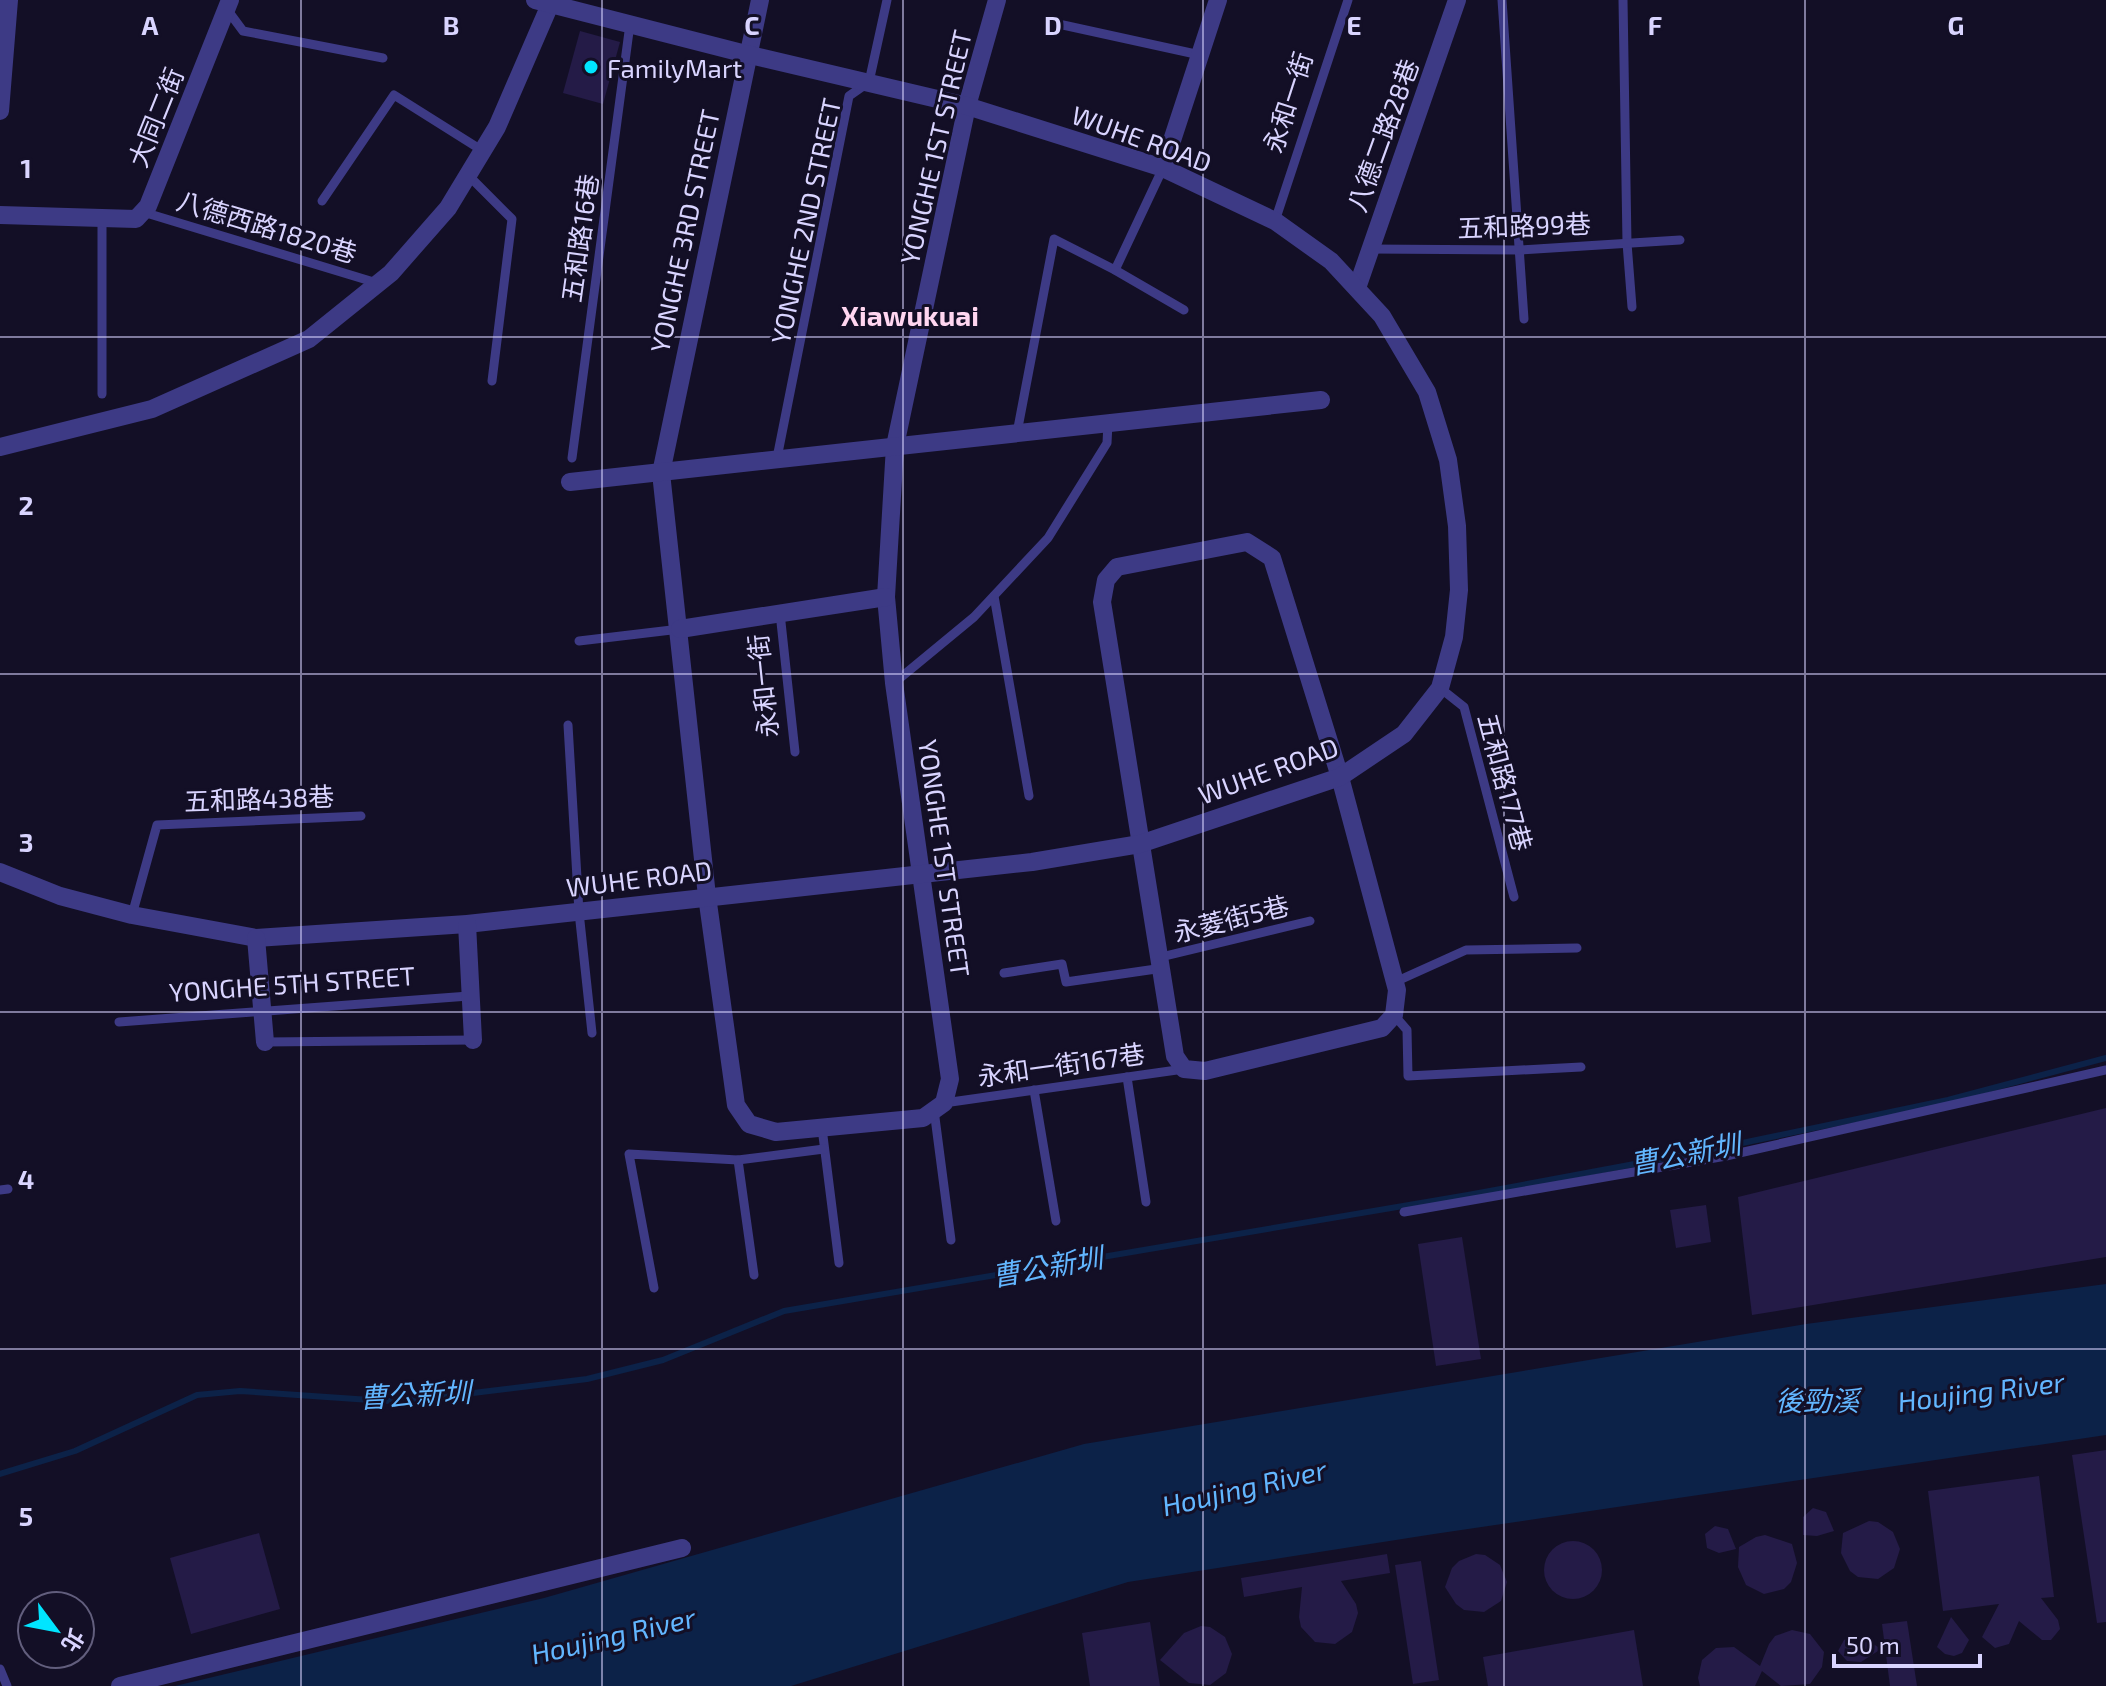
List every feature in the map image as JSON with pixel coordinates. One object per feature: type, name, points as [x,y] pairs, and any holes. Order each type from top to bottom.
[{"type":"street","points":[[0,111],[9,0]]},
{"type":"street","name":"YONGHE 3RD STREET","points":[[707,896],[661,473],[746,54],[760,0]]},
{"type":"street","name":"YONGHE 1ST STREET","points":[[939,1106],[950,1079],[894,683],[886,597],[895,446],[967,106],[997,0]]},
{"type":"street","points":[[1163,168],[1218,0]]},
{"type":"street","name":"八德二路28巷","points":[[1357,288],[1457,0]]},
{"type":"street","points":[[0,447],[152,409],[309,339],[379,283],[448,208],[483,151],[497,127],[546,1]]},
{"type":"street","name":"WUHE ROAD","points":[[0,872],[60,896],[132,915],[256,938],[467,924],[1032,862],[1140,844],[1340,777],[1404,734],[1440,688],[1454,637],[1459,590],[1457,526],[1448,460],[1427,392],[1382,316],[1331,261],[1275,221],[1163,168],[967,106],[746,54],[546,1]]},
{"type":"street","name":"大同二街","points":[[143,212],[228,4]]},
{"type":"street","points":[[0,215],[136,219],[143,212]]},
{"type":"street","points":[[570,482],[1321,400]]},
{"type":"street","points":[[1247,542],[1272,558],[1340,777],[1395,982],[1394,1015],[1382,1028],[1205,1071],[1184,1069],[1175,1056],[1162,962],[1140,844],[1102,602],[1106,580],[1117,567],[1247,542]]},
{"type":"street","name":"永和一街","points":[[680,629],[886,597]]},
{"type":"street","points":[[707,896],[736,1105],[749,1124],[776,1132],[822,1128],[923,1118],[939,1106]]},
{"type":"street","points":[[467,924],[473,1040]]},
{"type":"street","points":[[256,938],[265,1042]]},
{"type":"street","points":[[120,1686],[682,1548]]},
{"type":"lane","name":"YONGHE 2ND STREET","points":[[777,458],[849,96],[869,82],[887,0]]},
{"type":"lane","name":"永和一街","points":[[1275,221],[1348,0]]},
{"type":"lane","points":[[1502,0],[1524,319]]},
{"type":"lane","points":[[1623,0],[1627,243],[1632,307]]},
{"type":"lane","points":[[228,4],[243,31],[383,58]]},
{"type":"lane","name":"五和路16巷","points":[[572,458],[630,24]]},
{"type":"lane","points":[[1063,25],[1200,55]]},
{"type":"lane","points":[[322,201],[394,95],[483,151]]},
{"type":"lane","points":[[1115,270],[1163,168]]},
{"type":"lane","points":[[468,175],[512,219],[492,381]]},
{"type":"lane","name":"八德西路1820巷","points":[[143,212],[379,283]]},
{"type":"lane","points":[[102,218],[102,394]]},
{"type":"lane","points":[[1017,433],[1054,239],[1184,310]]},
{"type":"lane","name":"五和路99巷","points":[[1369,249],[1520,250],[1680,240]]},
{"type":"lane","points":[[894,683],[974,617],[1048,538],[1107,443],[1108,423]]},
{"type":"lane","points":[[994,596],[1029,796]]},
{"type":"lane","name":"永和一街","points":[[780,613],[795,752]]},
{"type":"lane","points":[[579,641],[680,629]]},
{"type":"lane","name":"五和路177巷","points":[[1440,688],[1464,707],[1514,897]]},
{"type":"lane","points":[[568,725],[579,912],[592,1033]]},
{"type":"lane","name":"五和路438巷","points":[[132,915],[157,825],[361,816]]},
{"type":"lane","name":"永菱街5巷","points":[[1004,973],[1062,964],[1066,982],[1162,962],[1310,921]]},
{"type":"lane","points":[[1395,982],[1466,950],[1577,948]]},
{"type":"lane","name":"YONGHE 5TH STREET","points":[[119,1022],[469,996]]},
{"type":"lane","points":[[1394,1015],[1407,1030],[1408,1076],[1581,1067]]},
{"type":"lane","points":[[265,1042],[473,1040]]},
{"type":"lane","name":"永和一街167巷","points":[[939,1106],[1184,1069]]},
{"type":"lane","points":[[1404,1212],[1726,1156],[2106,1070]]},
{"type":"lane","points":[[1127,1077],[1146,1202]]},
{"type":"lane","points":[[1034,1090],[1056,1221]]},
{"type":"lane","points":[[939,1106],[951,1240]]},
{"type":"lane","points":[[822,1128],[839,1263]]},
{"type":"lane","points":[[654,1288],[629,1154],[738,1160],[824,1149]]},
{"type":"lane","points":[[738,1160],[754,1275]]},
{"type":"lane","points":[[0,1669],[7,1686]]},
{"type":"water","name":"後勁溪","points":[[2106,1284],[2106,1435],[1128,1582],[791,1686],[175,1686],[544,1598],[1084,1444],[1806,1324]]},
{"type":"building","name":"FamilyMart","points":[[580,31],[620,42],[603,104],[563,93]]},
{"type":"building","points":[[2106,1108],[2106,1257],[1752,1315],[1738,1197]]},
{"type":"building","points":[[1706,1205],[1711,1242],[1676,1248],[1670,1210]]},
{"type":"building","points":[[1462,1237],[1481,1359],[1436,1366],[1418,1244]]},
{"type":"building","points":[[2106,1450],[2106,1622],[2097,1623],[2072,1455]]},
{"type":"building","points":[[2039,1476],[2054,1597],[2041,1598],[2058,1620],[2060,1629],[2051,1640],[2042,1640],[2019,1621],[2009,1644],[1995,1648],[1982,1637],[1999,1604],[1943,1611],[1928,1491]]},
{"type":"building","points":[[1813,1508],[1826,1512],[1834,1531],[1817,1536],[1803,1535],[1803,1517]]},
{"type":"building","points":[[1869,1521],[1878,1522],[1893,1532],[1900,1549],[1894,1568],[1878,1579],[1858,1577],[1850,1571],[1841,1553],[1843,1533]]},
{"type":"building","points":[[1715,1526],[1728,1529],[1736,1549],[1719,1553],[1707,1548],[1705,1534]]},
{"type":"building","points":[[259,1533],[280,1609],[191,1634],[170,1558]]},
{"type":"building","points":[[1765,1535],[1792,1544],[1797,1563],[1791,1582],[1784,1589],[1764,1594],[1746,1585],[1738,1567],[1739,1547]]},
{"type":"building","points":[[1573,1541],[1594,1549],[1602,1570],[1594,1591],[1573,1599],[1552,1591],[1544,1570],[1552,1549]]},
{"type":"building","points":[[1387,1554],[1390,1573],[1341,1581],[1356,1604],[1358,1613],[1352,1632],[1335,1644],[1315,1642],[1301,1627],[1302,1587],[1244,1597],[1241,1578]]},
{"type":"building","points":[[1476,1554],[1485,1555],[1500,1565],[1507,1582],[1501,1601],[1484,1612],[1464,1610],[1445,1587],[1452,1568],[1459,1561]]},
{"type":"building","points":[[1421,1561],[1439,1680],[1413,1684],[1395,1565]]},
{"type":"building","points":[[1951,1617],[1969,1640],[1962,1653],[1954,1656],[1945,1654],[1937,1647]]},
{"type":"building","points":[[1907,1621],[1917,1686],[1890,1686],[1882,1624]]},
{"type":"building","points":[[1150,1622],[1160,1686],[1090,1686],[1082,1633]]},
{"type":"building","points":[[1201,1626],[1210,1627],[1225,1637],[1232,1654],[1226,1673],[1210,1685],[1189,1683],[1160,1660],[1184,1633]]},
{"type":"building","points":[[1634,1630],[1643,1686],[1488,1686],[1483,1657]]},
{"type":"building","points":[[1792,1630],[1810,1634],[1824,1652],[1822,1667],[1810,1684],[1781,1686],[1762,1671],[1755,1686],[1700,1686],[1698,1678],[1702,1660],[1716,1648],[1734,1647],[1760,1666],[1775,1636]]},
{"type":"building","points":[[1861,1636],[1881,1649],[1861,1662],[1847,1661],[1838,1651],[1844,1640]]},
{"type":"waterway","name":"曹公新圳","points":[[0,1474],[75,1451],[197,1395],[240,1391],[385,1401],[587,1379],[663,1360],[784,1311],[1468,1195],[1699,1152],[1948,1100],[2106,1058]]},
{"type":"place","name":"FamilyMart","points":[[591,67]]},
{"type":"district","name":"Xiawukuai","points":[[910,315]]},
{"type":"water label","name":"Houjing River","points":[[1981,1391]]},
{"type":"water label","name":"Houjing River","points":[[1244,1487]]},
{"type":"water label","name":"Houjing River","points":[[613,1635]]}]
